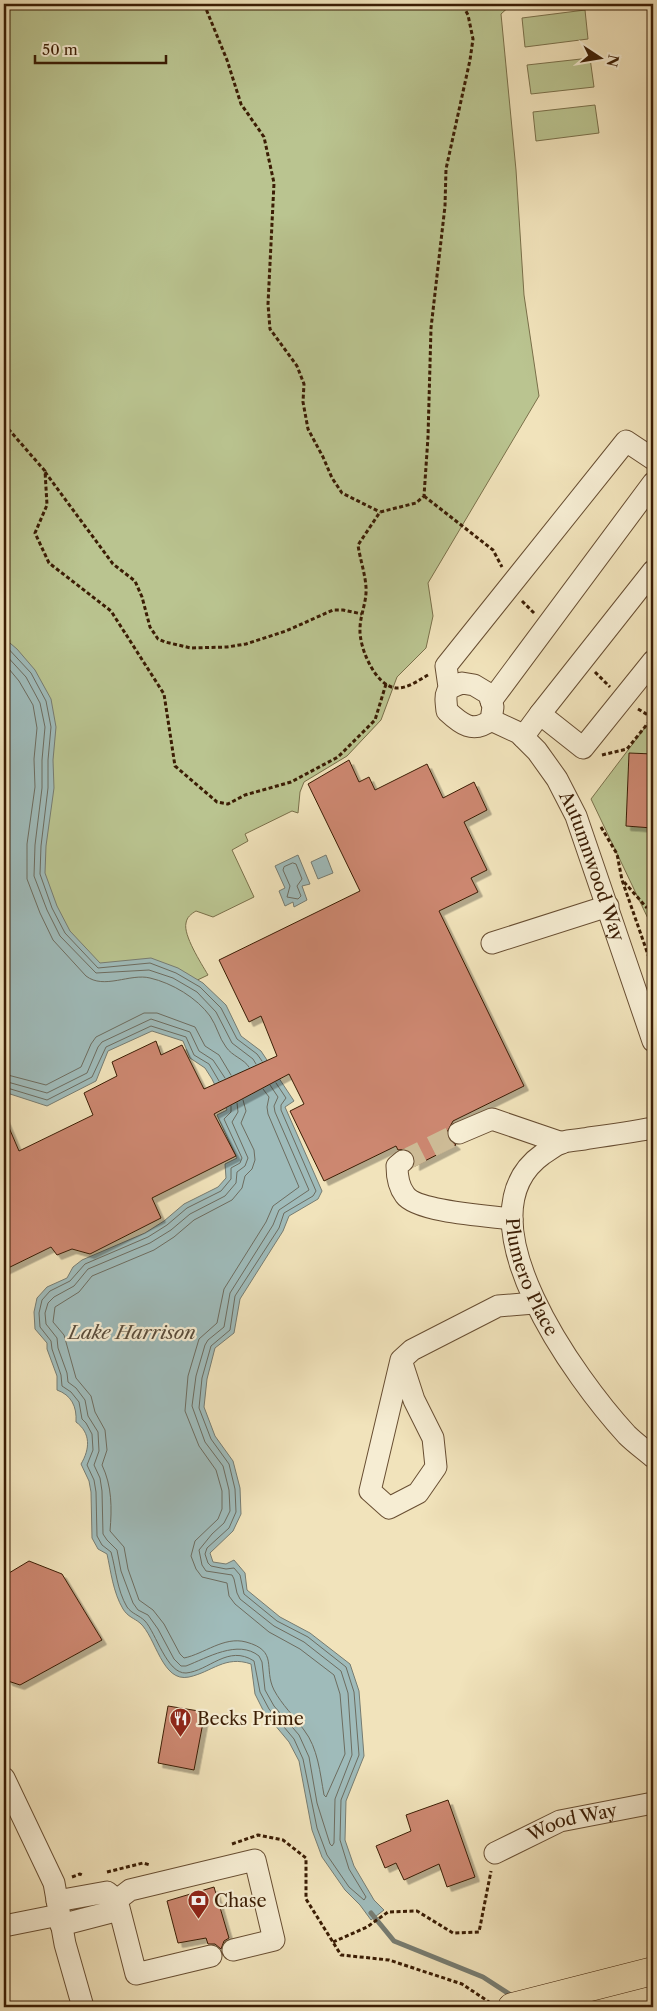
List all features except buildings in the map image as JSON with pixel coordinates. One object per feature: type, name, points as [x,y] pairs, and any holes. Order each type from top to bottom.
[{"type":"main road","points":[[512,2007],[653,1971]]},
{"type":"street","points":[[653,460],[626,441],[446,666],[449,688],[446,691],[447,711],[458,721],[475,728],[483,726],[491,710],[653,483]]},
{"type":"street","points":[[523,737],[653,571]]},
{"type":"street","points":[[540,714],[583,748],[653,661]]},
{"type":"street","name":"Autumnwood Way","points":[[449,688],[462,683],[474,685],[489,694],[491,710],[520,733],[537,751],[557,779],[576,816],[653,1041]]},
{"type":"street","points":[[492,943],[608,906]]},
{"type":"street","points":[[460,1133],[492,1119],[562,1142]]},
{"type":"street","name":"Plumero Place","points":[[653,1128],[562,1142],[542,1155],[525,1172],[516,1194],[512,1219],[519,1259],[534,1303],[571,1366],[628,1436],[653,1457]]},
{"type":"street","points":[[403,1161],[397,1166],[396,1177],[405,1196],[428,1208],[512,1219]]},
{"type":"street","points":[[401,1360],[414,1400],[433,1438],[436,1467],[418,1493],[389,1508],[370,1491],[401,1360],[412,1350],[498,1306],[534,1303]]},
{"type":"street","points":[[4,1778],[54,1883],[61,1921],[83,2007]]},
{"type":"street","name":"Wood Way","points":[[495,1853],[560,1821],[653,1803]]},
{"type":"street","points":[[117,1900],[130,1890],[255,1860],[274,1940],[233,1950]]},
{"type":"street","points":[[4,1926],[61,1921],[107,1892],[117,1900],[136,1974],[211,1956]]},
{"type":"street","points":[[61,1921],[67,2007]]},
{"type":"path","points":[[204,4],[227,60],[241,104],[264,137],[274,183],[268,304],[270,329],[297,366],[304,384],[303,402],[308,429],[332,478],[342,493],[380,512],[416,503],[424,496],[428,437],[431,328],[446,169],[473,39],[468,15],[462,4]]},
{"type":"path","points":[[4,423],[44,471],[114,564],[135,581],[142,596],[150,627],[158,638],[165,642],[191,648],[236,646],[286,631],[333,610],[362,614]]},
{"type":"path","points":[[44,471],[47,505],[35,533],[49,563],[111,610],[164,694],[175,766],[217,802],[228,804],[245,795],[291,782],[338,757],[375,720],[386,684]]},
{"type":"path","points":[[380,512],[358,545],[366,586],[366,599],[359,628],[363,649],[368,662],[386,684],[396,688],[446,666]]},
{"type":"path","points":[[601,755],[627,749],[653,717]]},
{"type":"path","points":[[600,825],[617,854],[622,880],[653,969]]},
{"type":"path","points":[[622,880],[647,908]]},
{"type":"path","points":[[333,1942],[367,1927],[388,1912],[417,1911],[453,1933],[479,1932],[495,1853]]},
{"type":"green space","points":[[4,4],[512,4],[501,14],[516,170],[524,295],[539,396],[428,583],[433,616],[426,648],[397,677],[381,720],[347,756],[304,782],[300,792],[298,813],[292,811],[245,834],[248,841],[232,850],[254,897],[213,917],[196,911],[187,919],[187,934],[208,975],[147,1004],[4,936]]},
{"type":"green space","points":[[585,10],[588,39],[525,47],[522,18]]},
{"type":"green space","points":[[590,58],[594,87],[531,94],[527,65]]},
{"type":"green space","points":[[595,105],[599,133],[536,141],[533,112]]},
{"type":"green space","points":[[653,717],[653,929],[591,799]]},
{"type":"water","name":"Lake Harrison","points":[[4,638],[17,649],[35,670],[51,699],[56,727],[53,760],[54,788],[46,846],[45,873],[57,906],[70,931],[100,963],[151,958],[178,968],[203,983],[226,1005],[241,1036],[261,1051],[294,1101],[285,1107],[322,1191],[318,1199],[289,1216],[283,1231],[240,1299],[234,1333],[215,1348],[207,1379],[204,1407],[215,1436],[233,1461],[240,1488],[241,1514],[233,1531],[210,1553],[213,1562],[226,1564],[234,1560],[245,1573],[247,1590],[280,1617],[310,1633],[350,1664],[359,1691],[364,1756],[346,1801],[345,1840],[354,1866],[374,1900],[384,1910],[371,1920],[360,1905],[345,1890],[322,1857],[312,1830],[299,1761],[289,1742],[264,1712],[255,1694],[251,1664],[242,1662],[226,1663],[189,1677],[180,1677],[172,1673],[160,1658],[146,1630],[123,1609],[115,1589],[107,1554],[98,1549],[92,1538],[91,1492],[89,1481],[81,1464],[86,1453],[87,1436],[76,1422],[72,1402],[66,1395],[57,1390],[57,1376],[47,1349],[47,1343],[35,1329],[34,1312],[37,1298],[47,1287],[67,1278],[73,1267],[82,1260],[145,1233],[164,1221],[184,1204],[218,1187],[226,1178],[225,1164],[237,1158],[217,1115],[227,1110],[205,1068],[190,1058],[183,1041],[152,1031],[108,1051],[96,1081],[47,1106],[4,1092]]},
{"type":"water","points":[[298,855],[310,884],[302,886],[307,900],[294,907],[293,902],[285,906],[279,891],[285,888],[275,866]]},
{"type":"water","points":[[326,855],[333,873],[318,879],[311,862]]},
{"type":"waterway","points":[[371,1913],[394,1941],[483,1977],[514,1997]]},
{"type":"tunnel","points":[[403,1161],[459,1133]]},
{"type":"place","name":"Becks Prime","points":[[181,1738]]},
{"type":"place","name":"Chase","points":[[198,1920]]}]
